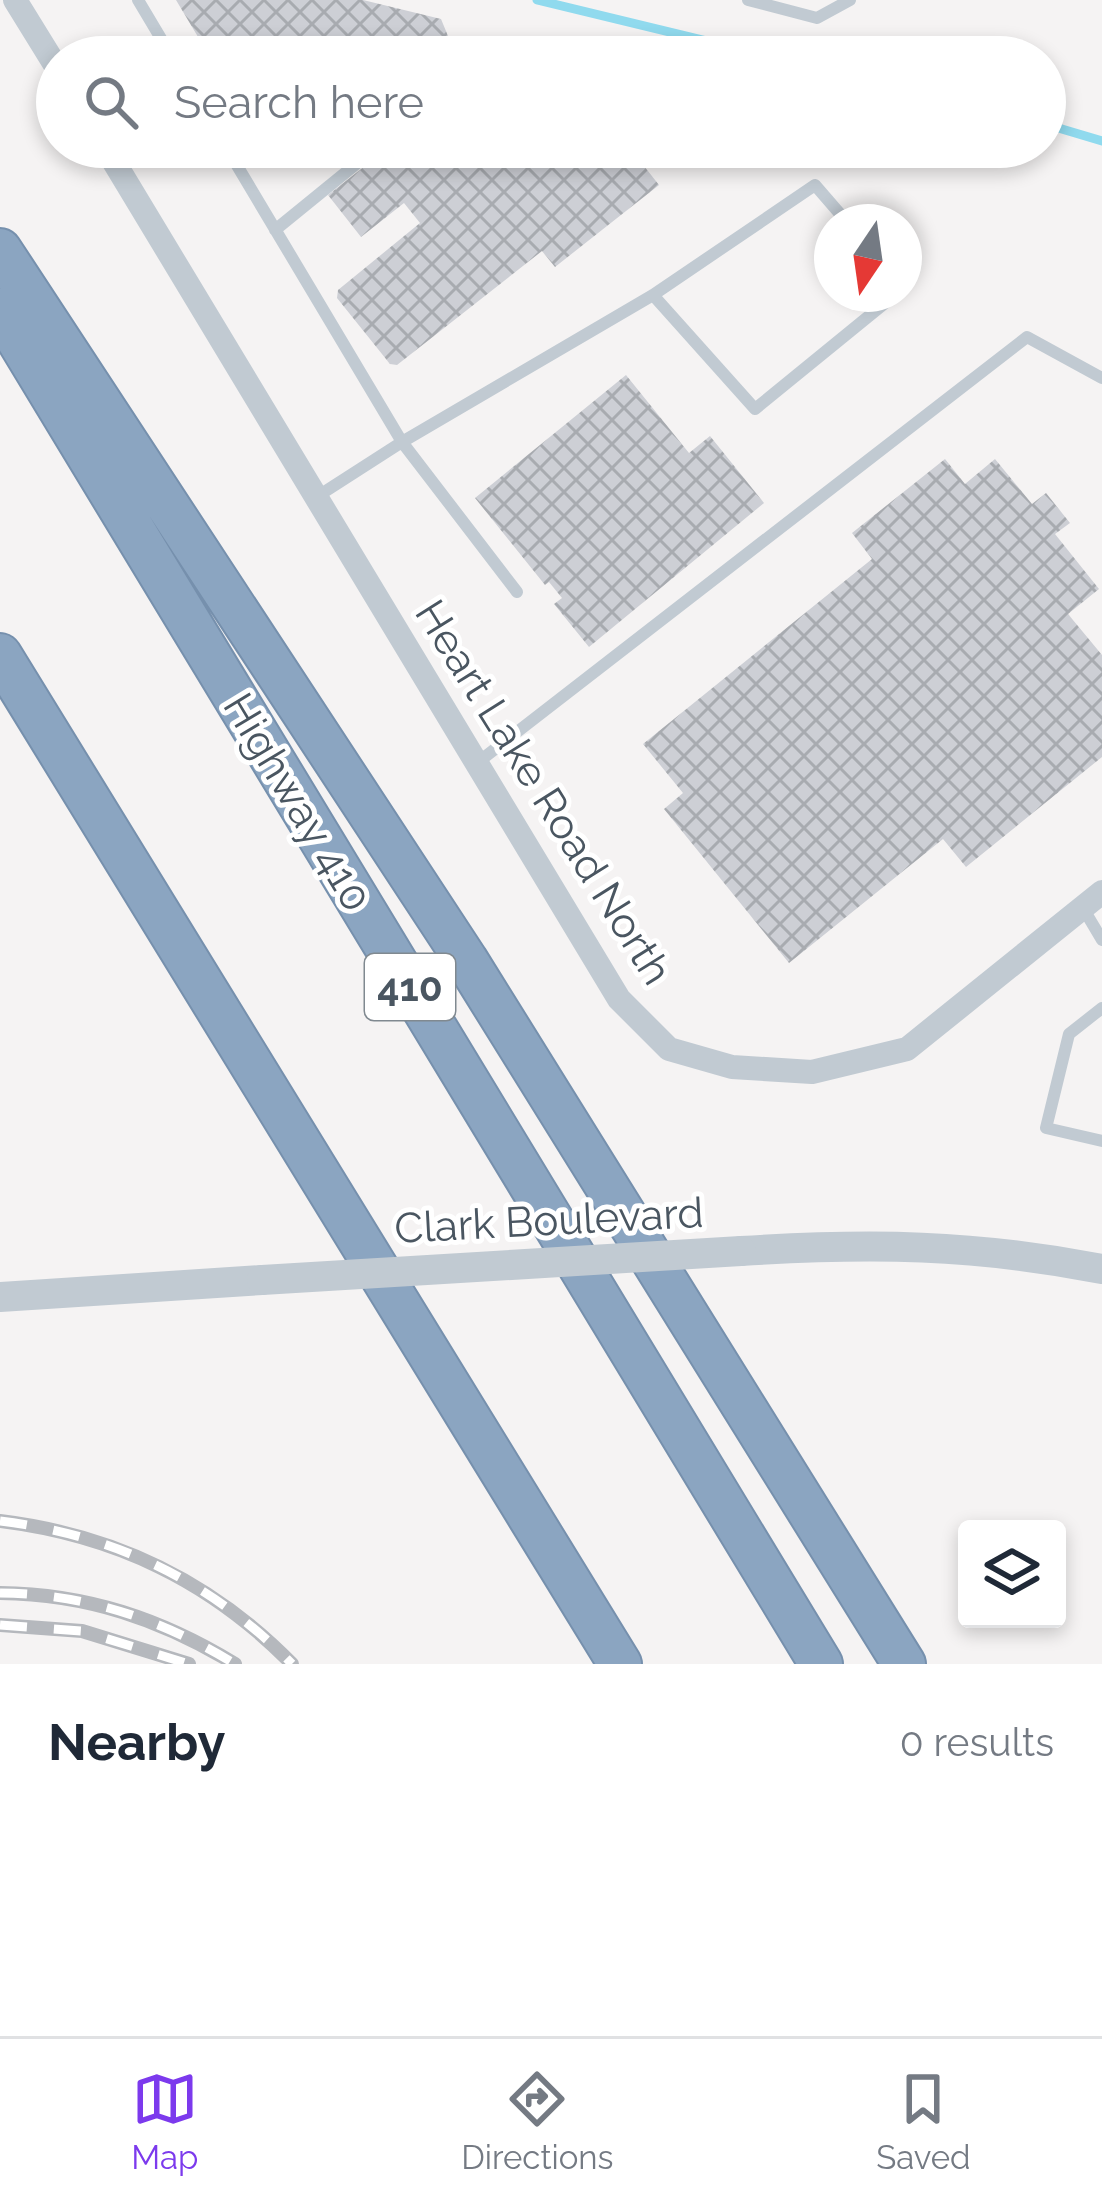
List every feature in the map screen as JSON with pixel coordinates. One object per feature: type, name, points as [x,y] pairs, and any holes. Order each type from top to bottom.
[{"type":"highway","points":[[0,250],[466,960],[904,1664]]},
{"type":"highway","name":"Highway 410","points":[[0,310],[820,1664]]},
{"type":"highway","points":[[0,655],[620,1664]]},
{"type":"street","points":[[16,0],[38,36]]},
{"type":"street","name":"Heart Lake Road North","points":[[118,168],[619,999],[669,1049],[732,1067],[812,1072],[907,1049],[1092,899]]},
{"type":"street","name":"Clark Boulevard","points":[[0,1297],[924,1244],[1016,1252],[1102,1269]]},
{"type":"lane","points":[[138,0],[159,36]]},
{"type":"lane","points":[[748,0],[791,6],[817,18],[850,0]]},
{"type":"lane","points":[[238,168],[402,442],[517,592]]},
{"type":"lane","points":[[275,230],[351,168]]},
{"type":"lane","points":[[318,496],[653,295],[814,185],[831,204]]},
{"type":"lane","points":[[653,295],[755,409],[874,312]]},
{"type":"lane","points":[[477,763],[1027,337],[1102,378]]},
{"type":"lane","points":[[1092,899],[1102,940]]},
{"type":"lane","points":[[1102,1008],[1070,1034],[1046,1128],[1102,1141]]},
{"type":"building","points":[[176,0],[363,0],[441,19],[448,36],[197,36]]},
{"type":"building","points":[[362,168],[646,168],[659,185],[555,267],[542,251],[397,365],[390,364],[337,298],[338,290],[420,223],[404,203],[361,237],[328,195]]},
{"type":"building","points":[[626,375],[689,453],[710,436],[764,503],[589,647],[554,604],[562,598],[549,582],[545,585],[475,498]]},
{"type":"building","points":[[945,459],[965,484],[995,459],[1032,504],[1046,493],[1070,523],[1055,534],[1099,589],[1068,614],[1102,655],[1102,757],[966,867],[943,839],[789,963],[664,809],[683,793],[643,744],[872,559],[852,533]]},
{"type":"waterway","points":[[537,0],[686,36]]},
{"type":"waterway","points":[[1066,130],[1102,141]]},
{"type":"railway","points":[[0,1521],[83,1538],[159,1567],[228,1609],[292,1664]]},
{"type":"railway","points":[[0,1593],[63,1598],[122,1612],[179,1634],[235,1664]]},
{"type":"railway","points":[[0,1625],[82,1631],[189,1664]]}]
